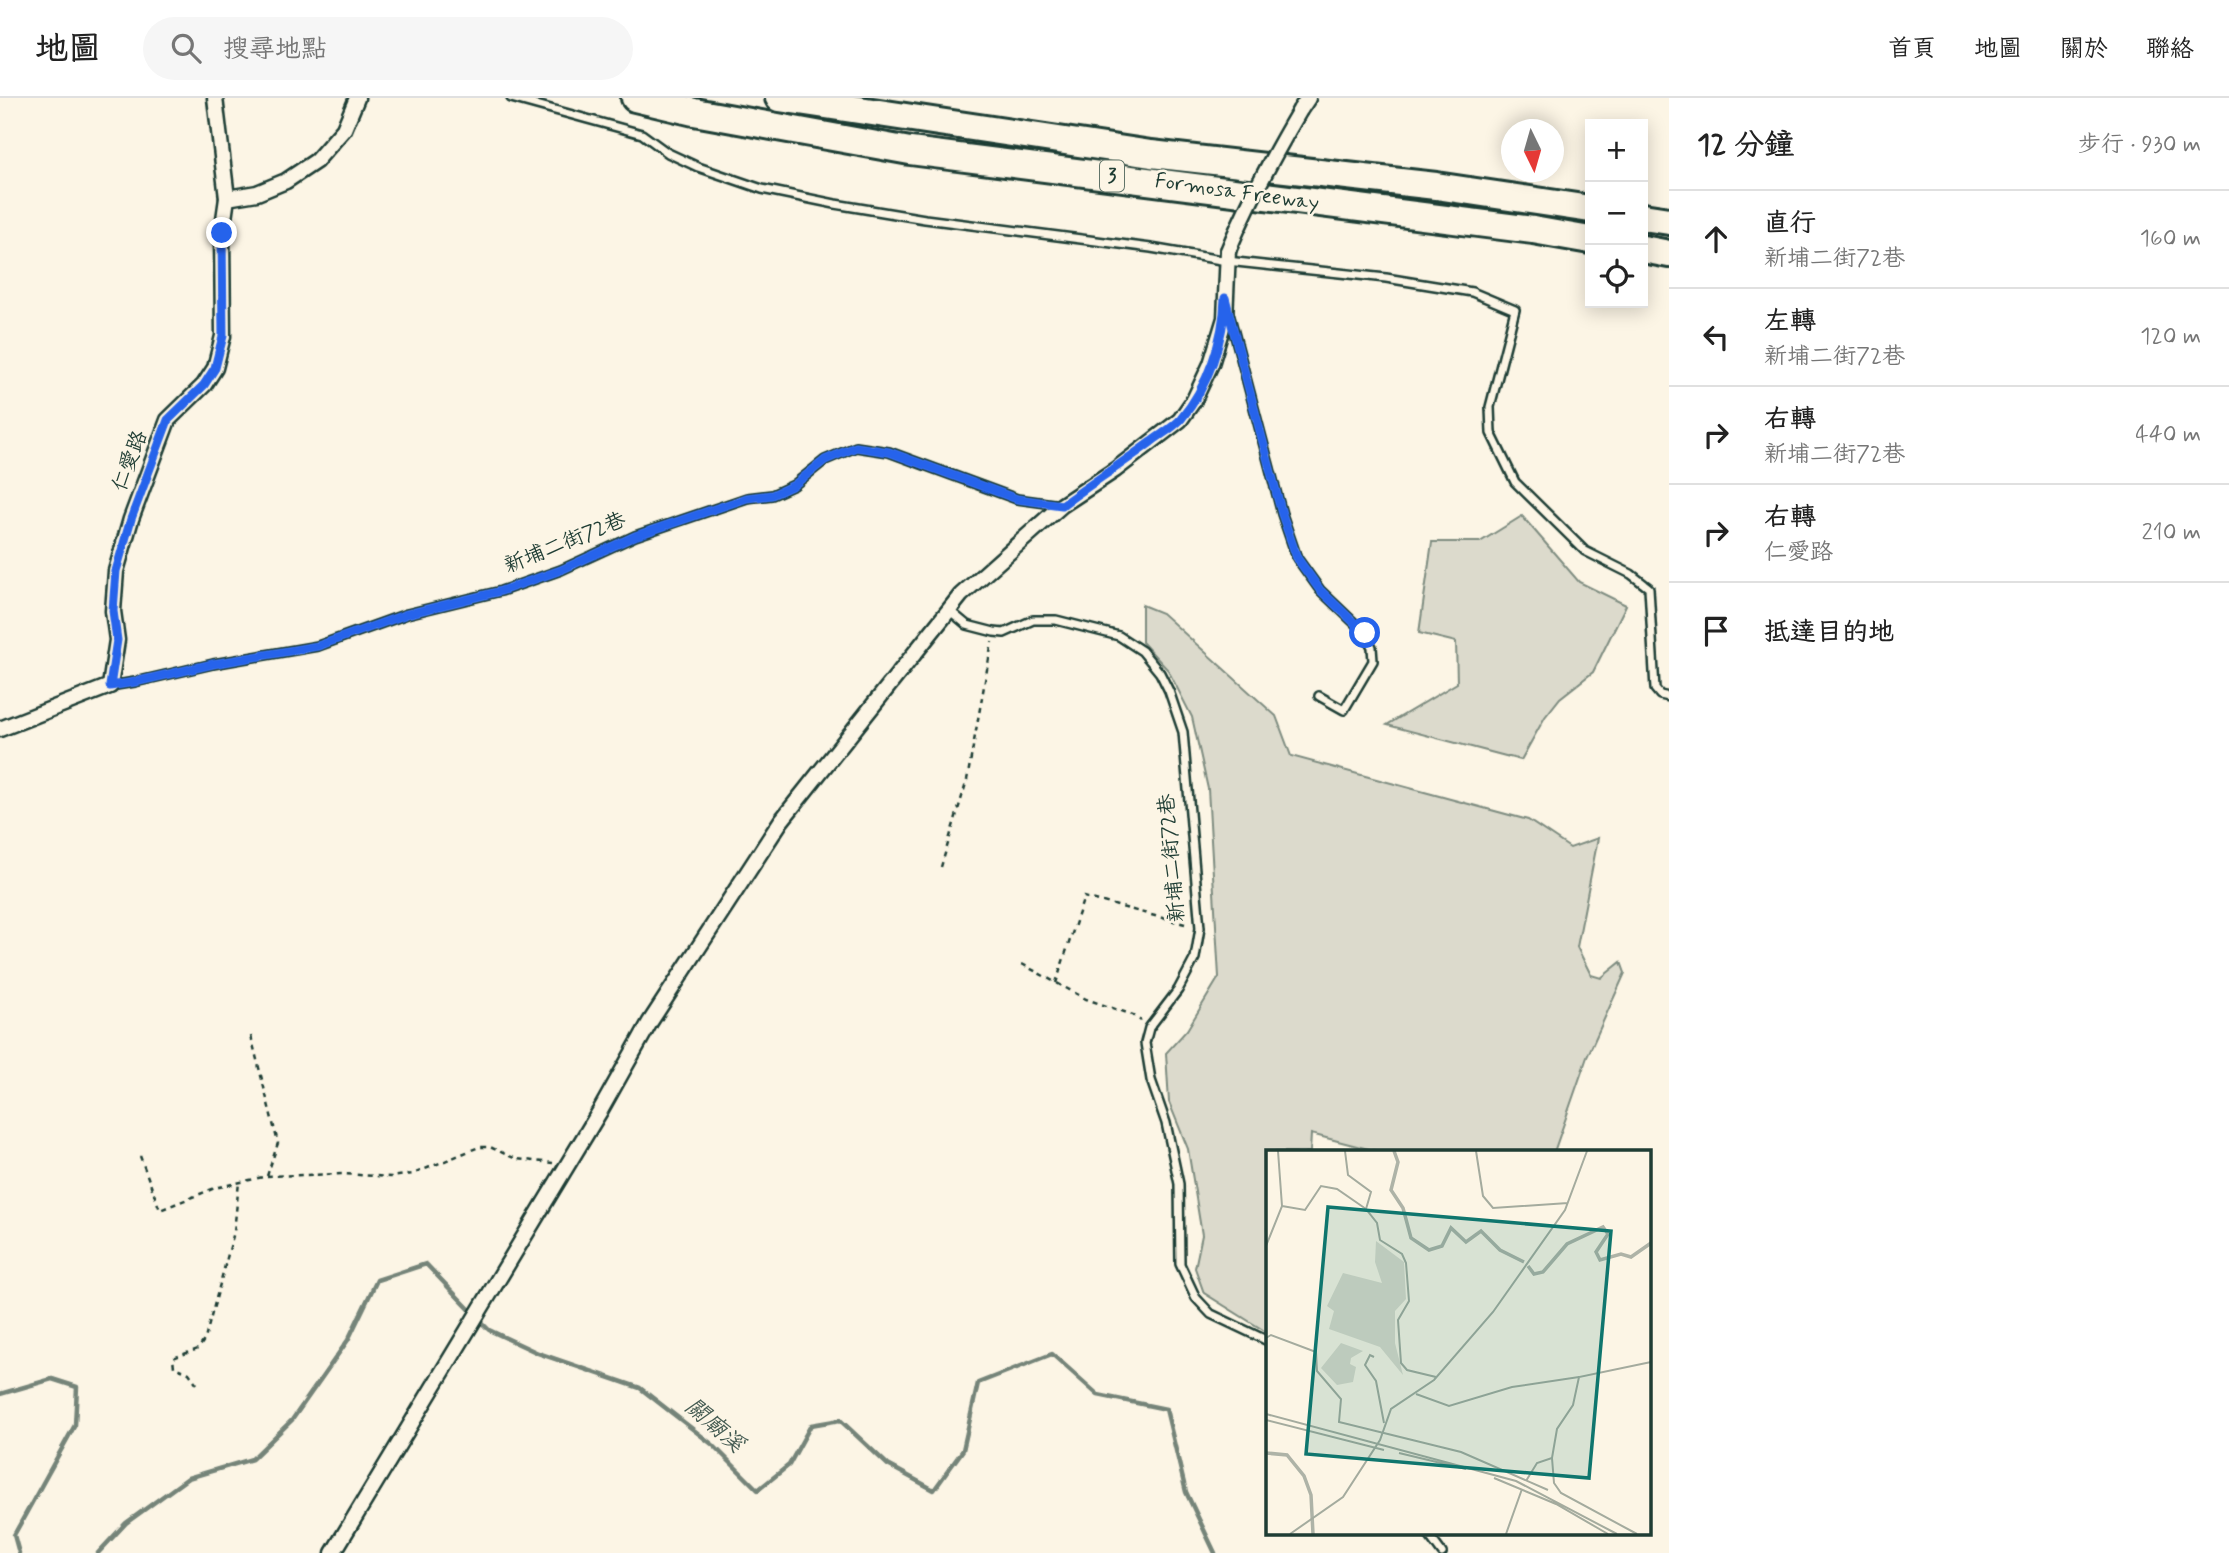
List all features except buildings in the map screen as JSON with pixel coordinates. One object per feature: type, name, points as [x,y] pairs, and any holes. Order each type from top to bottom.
[{"type":"highway","name":"Formosa Freeway","points":[[635,98],[694,112],[910,151],[1533,230],[1585,239]]},
{"type":"highway","name":"Formosa Freeway","points":[[779,98],[1151,154],[1436,186],[1585,208]]},
{"type":"highway","points":[[1648,218],[1669,221]]},
{"type":"highway","points":[[1648,250],[1669,254]]},
{"type":"street","name":"仁愛路","points":[[110,686],[117,640],[113,611],[116,571],[131,519],[168,420],[204,385],[215,368],[223,336],[222,233],[227,198],[215,98]]},
{"type":"street","points":[[227,198],[257,193],[286,181],[316,161],[344,129],[357,98]]},
{"type":"street","points":[[333,1553],[600,1111],[650,1022],[782,821],[961,594],[1062,505],[1115,470],[1180,421],[1211,365],[1224,318],[1227,256],[1242,216],[1272,157],[1304,104]]},
{"type":"street","points":[[0,729],[110,686]]},
{"type":"lane","points":[[512,98],[642,134],[668,153],[698,167],[762,189],[925,219],[1386,278],[1472,292],[1515,310],[1490,407],[1491,433],[1515,482],[1585,551],[1631,574],[1649,588],[1655,689],[1660,695],[1669,697]]},
{"type":"lane","points":[[1225,298],[1282,514],[1297,558],[1320,590],[1365,633],[1372,647],[1373,661],[1344,710],[1320,696]]},
{"type":"lane","name":"新埔二街72巷","points":[[110,686],[213,664],[318,646],[407,614],[501,591],[561,570],[635,536],[747,498],[772,495],[794,485],[825,460],[856,447],[889,452],[1017,499],[1062,505]]},
{"type":"lane","points":[[949,610],[967,625],[994,632]]},
{"type":"lane","name":"新埔二街72巷","points":[[994,632],[1004,633],[1033,620],[1056,621],[1119,636],[1142,651],[1160,673],[1169,691],[1183,732],[1200,928],[1195,958],[1178,990],[1149,1028]]},
{"type":"lane","points":[[1149,1028],[1145,1043],[1151,1080],[1166,1124],[1179,1184],[1181,1264],[1196,1298],[1211,1314],[1266,1340]]},
{"type":"lane","points":[[1429,1536],[1442,1553]]},
{"type":"path","points":[[941,867],[967,780],[994,632]]},
{"type":"path","points":[[1056,983],[1084,897],[1185,924]]},
{"type":"path","points":[[1022,964],[1086,999],[1133,1015],[1149,1028]]},
{"type":"path","points":[[251,1036],[278,1143],[267,1177]]},
{"type":"path","points":[[140,1156],[160,1210],[215,1188],[267,1177],[343,1174],[391,1177],[413,1174],[479,1147],[490,1147],[516,1159],[563,1169]]},
{"type":"path","points":[[197,1384],[189,1373],[174,1367],[173,1358],[198,1349],[205,1339],[234,1232],[239,1182]]},
{"type":"shaded area","points":[[1522,516],[1579,582],[1626,605],[1593,672],[1560,698],[1545,717],[1521,760],[1387,725],[1457,683],[1456,642],[1419,633],[1432,542],[1480,542]]},
{"type":"shaded area","points":[[1142,605],[1162,613],[1276,716],[1291,756],[1528,820],[1570,848],[1598,838],[1577,947],[1591,975],[1601,978],[1621,962],[1625,973],[1587,1057],[1555,1150],[1372,1150],[1311,1134],[1310,1150],[1266,1150],[1266,1332],[1204,1293],[1195,1268],[1202,1235],[1188,1149],[1169,1102],[1166,1053],[1187,1030],[1219,977],[1208,789],[1192,717],[1168,670],[1142,642]]},
{"type":"waterway","name":"關廟溪","points":[[98,1553],[126,1523],[188,1478],[252,1459],[292,1420],[348,1340],[377,1280],[426,1264],[473,1313]]},
{"type":"waterway","name":"關廟溪","points":[[479,1320],[489,1330],[538,1353],[640,1388],[713,1445],[758,1490],[789,1465],[811,1425],[840,1420],[888,1465],[934,1490],[963,1450],[978,1383],[1052,1354],[1098,1395],[1166,1409],[1186,1492],[1215,1553]]},
{"type":"waterway","name":"關廟溪","points":[[0,1394],[52,1379],[77,1387],[75,1425],[14,1535],[19,1553]]},
{"type":"route","points":[[222,233],[223,336],[215,368],[204,385],[168,420],[131,519],[116,571],[113,611],[117,640],[110,686],[213,664],[318,646],[407,614],[501,591],[561,570],[635,536],[747,498],[772,495],[794,485],[825,460],[856,447],[889,452],[1017,499],[1062,505],[1115,470],[1180,421],[1211,365],[1224,318],[1225,298],[1282,514],[1297,558],[1320,590],[1365,633]]}]
